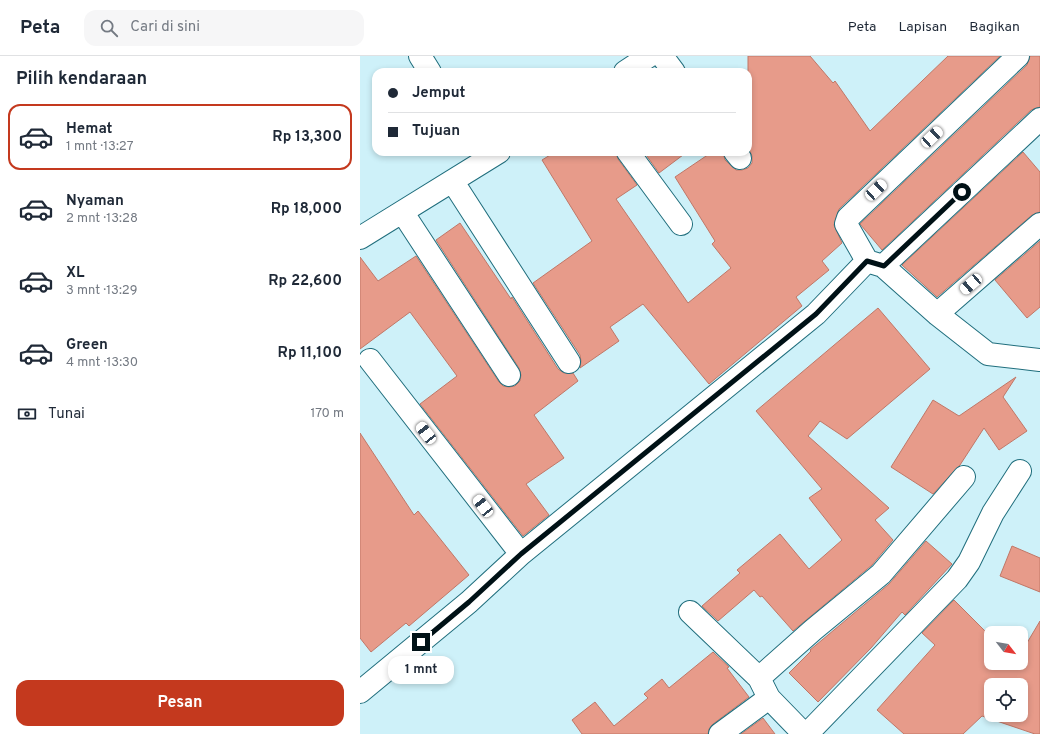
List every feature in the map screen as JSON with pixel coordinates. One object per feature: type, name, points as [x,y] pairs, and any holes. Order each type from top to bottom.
[{"type":"street","points":[[420,56],[428,68]]},
{"type":"street","points":[[631,68],[649,56]]},
{"type":"street","points":[[662,56],[671,68]]},
{"type":"street","points":[[1018,56],[848,218],[846,224],[875,264],[988,354],[1040,360]]},
{"type":"street","points":[[360,692],[469,602],[521,554],[816,314],[1040,119]]},
{"type":"street","points":[[360,238],[453,182],[488,156]]},
{"type":"street","points":[[631,156],[682,224]]},
{"type":"street","points":[[453,182],[569,362]]},
{"type":"street","points":[[402,213],[509,375]]},
{"type":"street","points":[[937,314],[1040,224]]},
{"type":"street","points":[[370,360],[521,554]]},
{"type":"street","points":[[807,734],[957,579],[972,557],[993,513],[1020,471]]},
{"type":"street","points":[[759,678],[813,630],[881,574],[964,477]]},
{"type":"street","points":[[690,612],[759,678],[769,698],[804,734]]},
{"type":"street","points":[[720,734],[769,698]]},
{"type":"building","points":[[748,56],[810,56],[833,83],[835,81],[870,131],[948,56],[1000,56],[839,209],[834,225],[842,243],[822,261],[829,270],[796,297],[802,306],[709,384],[643,304],[610,327],[619,341],[580,368],[580,355],[533,283],[592,241],[542,160],[548,156],[617,156],[637,185],[616,199],[688,303],[731,268],[712,244],[715,241],[675,177],[706,156],[724,156],[725,160],[736,170],[748,168],[752,163],[752,68],[748,68]]},
{"type":"building","points":[[1030,56],[1040,56],[1040,107],[1031,110],[882,250],[860,224],[1027,65]]},
{"type":"building","points":[[1023,152],[1040,172],[1040,212],[1032,215],[937,297],[902,265]]},
{"type":"building","points":[[647,156],[682,156],[659,173]]},
{"type":"building","points":[[460,223],[511,299],[512,297],[558,369],[564,373],[573,373],[578,381],[534,415],[564,458],[526,484],[549,515],[523,536],[420,404],[457,376],[410,312],[360,349],[360,257],[378,281],[416,256],[499,382],[503,386],[509,387],[515,386],[520,381],[521,375],[519,368],[436,240]]},
{"type":"building","points":[[1040,241],[1040,307],[1027,318],[995,280]]},
{"type":"building","points":[[878,308],[930,369],[847,439],[820,421],[808,436],[889,508],[875,520],[893,540],[872,565],[793,631],[762,596],[760,597],[754,590],[718,621],[702,606],[740,573],[737,570],[780,534],[809,569],[842,540],[809,498],[822,489],[756,411]]},
{"type":"building","points":[[1016,377],[1003,397],[1027,431],[999,450],[984,428],[960,465],[933,494],[891,467],[933,400],[959,416]]},
{"type":"building","points":[[360,433],[414,515],[418,511],[469,575],[409,626],[406,623],[371,652],[360,638]]},
{"type":"building","points":[[926,541],[952,564],[905,615],[902,612],[871,648],[818,702],[789,673],[811,651],[810,650],[889,584]]},
{"type":"building","points":[[1012,546],[1040,558],[1040,592],[1000,576]]},
{"type":"building","points":[[954,600],[984,630],[984,670],[1028,670],[1028,641],[1040,621],[1040,734],[1035,734],[1000,722],[1028,722],[1028,678],[984,678],[984,717],[982,716],[963,734],[904,734],[877,710],[935,645],[922,633]]},
{"type":"building","points":[[713,652],[729,667],[727,668],[749,697],[713,724],[709,729],[708,734],[582,734],[572,720],[595,702],[614,726],[648,698],[644,694],[662,679],[669,688]]},
{"type":"building","points":[[763,718],[775,734],[741,734]]},
{"type":"route","points":[[421,642],[469,602],[521,554],[816,314],[867,261],[884,266],[962,192]]}]
